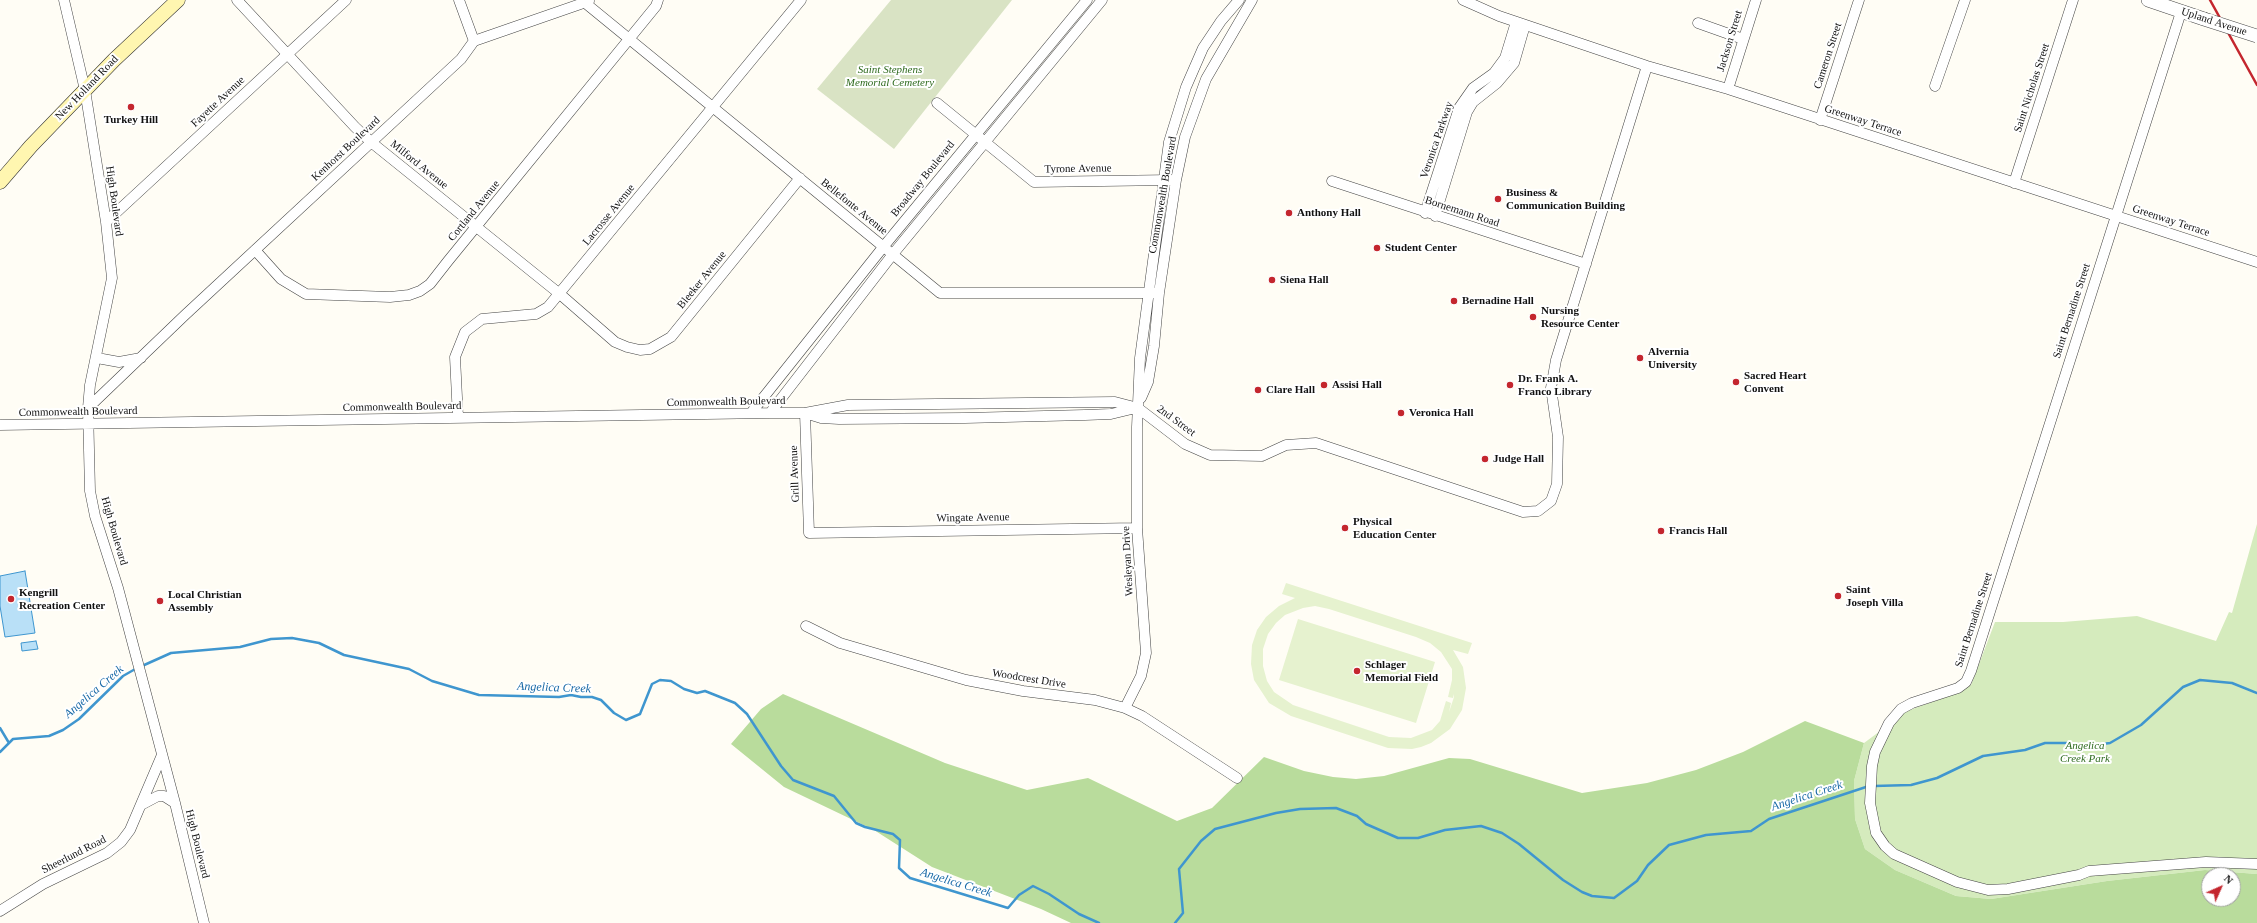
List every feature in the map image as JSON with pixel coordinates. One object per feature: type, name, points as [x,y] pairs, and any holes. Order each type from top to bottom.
[{"type":"main road","name":"New Holland Road","points":[[0,182],[114,60],[178,0]]},
{"type":"street","name":"High Boulevard","points":[[64,0],[85,90],[106,222],[112,278],[88,408],[89,480],[95,516],[110,563],[135,653],[175,803],[204,923]]},
{"type":"street","name":"Milford Avenue","points":[[237,0],[371,142],[561,295],[603,331]]},
{"type":"street","name":"Fayette Avenue","points":[[106,222],[346,0]]},
{"type":"street","points":[[459,0],[474,41],[587,1]]},
{"type":"street","name":"Cortland Avenue","points":[[255,250],[281,279],[306,294],[400,296],[415,293],[430,284],[656,6],[658,0]]},
{"type":"street","name":"Lacrosse Avenue","points":[[458,418],[455,357],[465,332],[482,319],[540,312],[548,308],[561,295],[711,106],[800,0]]},
{"type":"street","name":"Broadway Boulevard","points":[[751,413],[884,246],[1087,0]]},
{"type":"street","points":[[770,413],[893,254],[1102,0]]},
{"type":"street","name":"Commonwealth Boulevard","points":[[0,425],[751,413],[805,413],[821,418],[839,419],[965,418],[1111,414],[1138,408],[1148,382],[1154,293],[1164,180],[1169,142],[1186,87],[1203,48],[1221,21],[1239,0]]},
{"type":"street","name":"Commonwealth Boulevard","points":[[1154,293],[1185,137],[1197,99],[1215,61],[1252,0]]},
{"type":"street","name":"Greenway Terrace","points":[[1463,0],[1491,13],[1521,24],[1648,66],[1728,90],[2257,262]]},
{"type":"street","name":"Jackson Street","points":[[1728,90],[1756,0]]},
{"type":"street","name":"Cameron Street","points":[[1820,120],[1858,0]]},
{"type":"street","points":[[1935,86],[1965,0]]},
{"type":"street","name":"Saint Nicholas Street","points":[[2014,183],[2073,0]]},
{"type":"street","name":"Upland Avenue","points":[[2148,0],[2257,36]]},
{"type":"street","name":"Bellefonte Avenue","points":[[587,1],[629,39],[940,293],[1154,293]]},
{"type":"street","name":"Saint Bernadine Street","points":[[2181,12],[1971,671],[1966,682],[1958,688],[1912,703],[1896,715],[1878,743],[1871,778],[1873,826],[1885,846],[1894,854],[1956,882],[1988,890],[2008,889],[2089,872],[2128,868],[2206,862],[2257,864]]},
{"type":"street","points":[[1698,23],[1743,39]]},
{"type":"street","name":"Veronica Parkway","points":[[1424,213],[1459,108],[1473,88],[1494,72],[1505,58],[1521,24]]},
{"type":"street","name":"Veronica Parkway","points":[[1435,216],[1467,112],[1473,102],[1497,83],[1514,63],[1521,24]]},
{"type":"street","name":"Kenhorst Boulevard","points":[[88,408],[255,250],[461,59],[474,41]]},
{"type":"street","points":[[1586,264],[1648,66]]},
{"type":"street","name":"Tyrone Avenue","points":[[937,103],[1034,182],[1176,180]]},
{"type":"street","name":"Bleeker Avenue","points":[[603,331],[615,342],[626,348],[640,350],[650,350],[671,337],[800,178]]},
{"type":"street","name":"Bornemann Road","points":[[1332,181],[1424,213],[1586,264]]},
{"type":"street","name":"2nd Street","points":[[1138,408],[1185,444],[1210,455],[1262,456],[1286,445],[1316,443],[1523,512],[1538,511],[1546,507],[1555,492],[1557,484],[1558,437],[1551,388],[1556,360],[1586,264]]},
{"type":"street","points":[[97,358],[119,362],[141,358]]},
{"type":"street","name":"Wesleyan Drive","points":[[1125,708],[1140,676],[1146,653],[1137,528],[1138,408]]},
{"type":"street","name":"Grill Avenue","points":[[805,413],[809,533]]},
{"type":"street","name":"Wingate Avenue","points":[[809,533],[1137,528]]},
{"type":"street","name":"Woodcrest Drive","points":[[806,626],[840,643],[966,680],[1023,691],[1095,700],[1125,708],[1142,716],[1238,778]]},
{"type":"street","name":"Sheerlund Road","points":[[0,911],[43,884],[114,848],[130,830],[162,755]]},
{"type":"street","points":[[141,805],[158,796],[164,796],[175,803]]},
{"type":"green space","name":"Saint Stephens Memorial Cemetery","points":[[891,0],[1012,0],[894,149],[817,89]]},
{"type":"green space","name":"Angelica Creek Park","points":[[2257,524],[2257,874],[2241,873],[2241,867],[2201,867],[2201,870],[2107,881],[1991,899],[1956,896],[1895,870],[1865,849],[1855,819],[1854,781],[1864,743],[1907,711],[1951,695],[1971,685],[1995,622],[2063,622],[2137,616],[2216,641],[2229,612],[2232,613]]},
{"type":"green space","points":[[1286,583],[1472,643],[1468,654],[1453,650],[1463,667],[1466,688],[1462,710],[1450,729],[1431,743],[1421,747],[1412,749],[1388,748],[1291,716],[1269,703],[1254,680],[1251,664],[1252,645],[1257,630],[1266,617],[1279,606],[1295,598],[1282,594]],"holes":[[[1315,606],[1329,609],[1416,637],[1430,643],[1441,652],[1452,669],[1452,680],[1448,697],[1453,698],[1454,694],[1454,697],[1449,712],[1451,703],[1446,701],[1440,721],[1432,730],[1411,738],[1389,737],[1293,705],[1274,692],[1267,681],[1263,666],[1263,649],[1268,634],[1276,623],[1285,615],[1303,608]]]},
{"type":"green space","name":"Schlager Memorial Field","points":[[1298,619],[1435,662],[1416,723],[1279,680]]},
{"type":"green space","points":[[783,694],[945,763],[1027,790],[1088,778],[1177,821],[1212,808],[1264,757],[1304,771],[1333,777],[1356,779],[1384,776],[1449,758],[1470,759],[1582,793],[1647,783],[1696,770],[1743,752],[1805,721],[1864,743],[1854,781],[1855,819],[1865,849],[1895,870],[1956,896],[1991,899],[2107,881],[2201,870],[2201,907],[2241,907],[2241,873],[2257,874],[2257,923],[1071,923],[1041,909],[932,867],[874,830],[784,787],[731,744],[761,709]]},
{"type":"water","points":[[25,571],[35,633],[5,637],[0,606],[0,576]]},
{"type":"water","points":[[36,641],[38,649],[22,651],[21,643]]},
{"type":"waterway","name":"Angelica Creek","points":[[142,666],[171,653],[240,647],[271,639],[292,638],[319,643],[344,655],[409,669],[432,681],[479,695],[559,697],[571,695],[592,697],[601,700],[614,713],[626,720],[640,714],[652,684],[660,680],[671,681],[684,689],[697,693],[705,691],[735,703],[747,714],[781,766],[793,780],[834,796],[856,823],[865,827],[893,834],[900,840],[899,868],[910,878],[1008,908],[1019,895],[1033,886],[1049,894],[1079,914],[1099,923]]},
{"type":"waterway","name":"Angelica Creek","points":[[0,752],[13,739],[49,736],[63,730],[79,719],[123,676],[137,668]]},
{"type":"waterway","name":"Angelica Creek","points":[[1874,786],[1911,785],[1937,778],[1983,756],[2025,750],[2045,743],[2066,743],[2087,746],[2110,743],[2141,725],[2183,687],[2200,680],[2232,683],[2257,693]]},
{"type":"waterway","points":[[0,728],[9,743]]},
{"type":"waterway","name":"Angelica Creek","points":[[1175,923],[1183,913],[1179,869],[1201,841],[1215,829],[1276,813],[1300,809],[1336,808],[1357,816],[1366,824],[1398,838],[1418,838],[1445,830],[1481,826],[1502,833],[1519,844],[1563,880],[1582,892],[1592,896],[1614,898],[1637,881],[1648,865],[1669,845],[1706,835],[1751,831],[1769,819],[1869,786]]},
{"type":"railway","points":[[2210,0],[2257,85]]},
{"type":"place","name":"Turkey Hill","points":[[131,107]]},
{"type":"place","name":"Business & Communication Building","points":[[1498,199]]},
{"type":"place","name":"Anthony Hall","points":[[1289,213]]},
{"type":"place","name":"Student Center","points":[[1377,248]]},
{"type":"place","name":"Siena Hall","points":[[1272,280]]},
{"type":"place","name":"Bernadine Hall","points":[[1454,301]]},
{"type":"place","name":"Nursing Resource Center","points":[[1533,317]]},
{"type":"place","name":"Alvernia University","points":[[1640,358]]},
{"type":"place","name":"Sacred Heart Convent","points":[[1736,382]]},
{"type":"place","name":"Assisi Hall","points":[[1324,385]]},
{"type":"place","name":"Dr. Frank A. Franco Library","points":[[1510,385]]},
{"type":"place","name":"Clare Hall","points":[[1258,390]]},
{"type":"place","name":"Veronica Hall","points":[[1401,413]]},
{"type":"place","name":"Judge Hall","points":[[1485,459]]},
{"type":"place","name":"Physical Education Center","points":[[1345,528]]},
{"type":"place","name":"Francis Hall","points":[[1661,531]]},
{"type":"place","name":"Saint Joseph Villa","points":[[1838,596]]},
{"type":"place","name":"Kengrill Recreation Center","points":[[11,599]]},
{"type":"place","name":"Local Christian Assembly","points":[[160,601]]},
{"type":"place","name":"Schlager Memorial Field","points":[[1357,671]]}]
